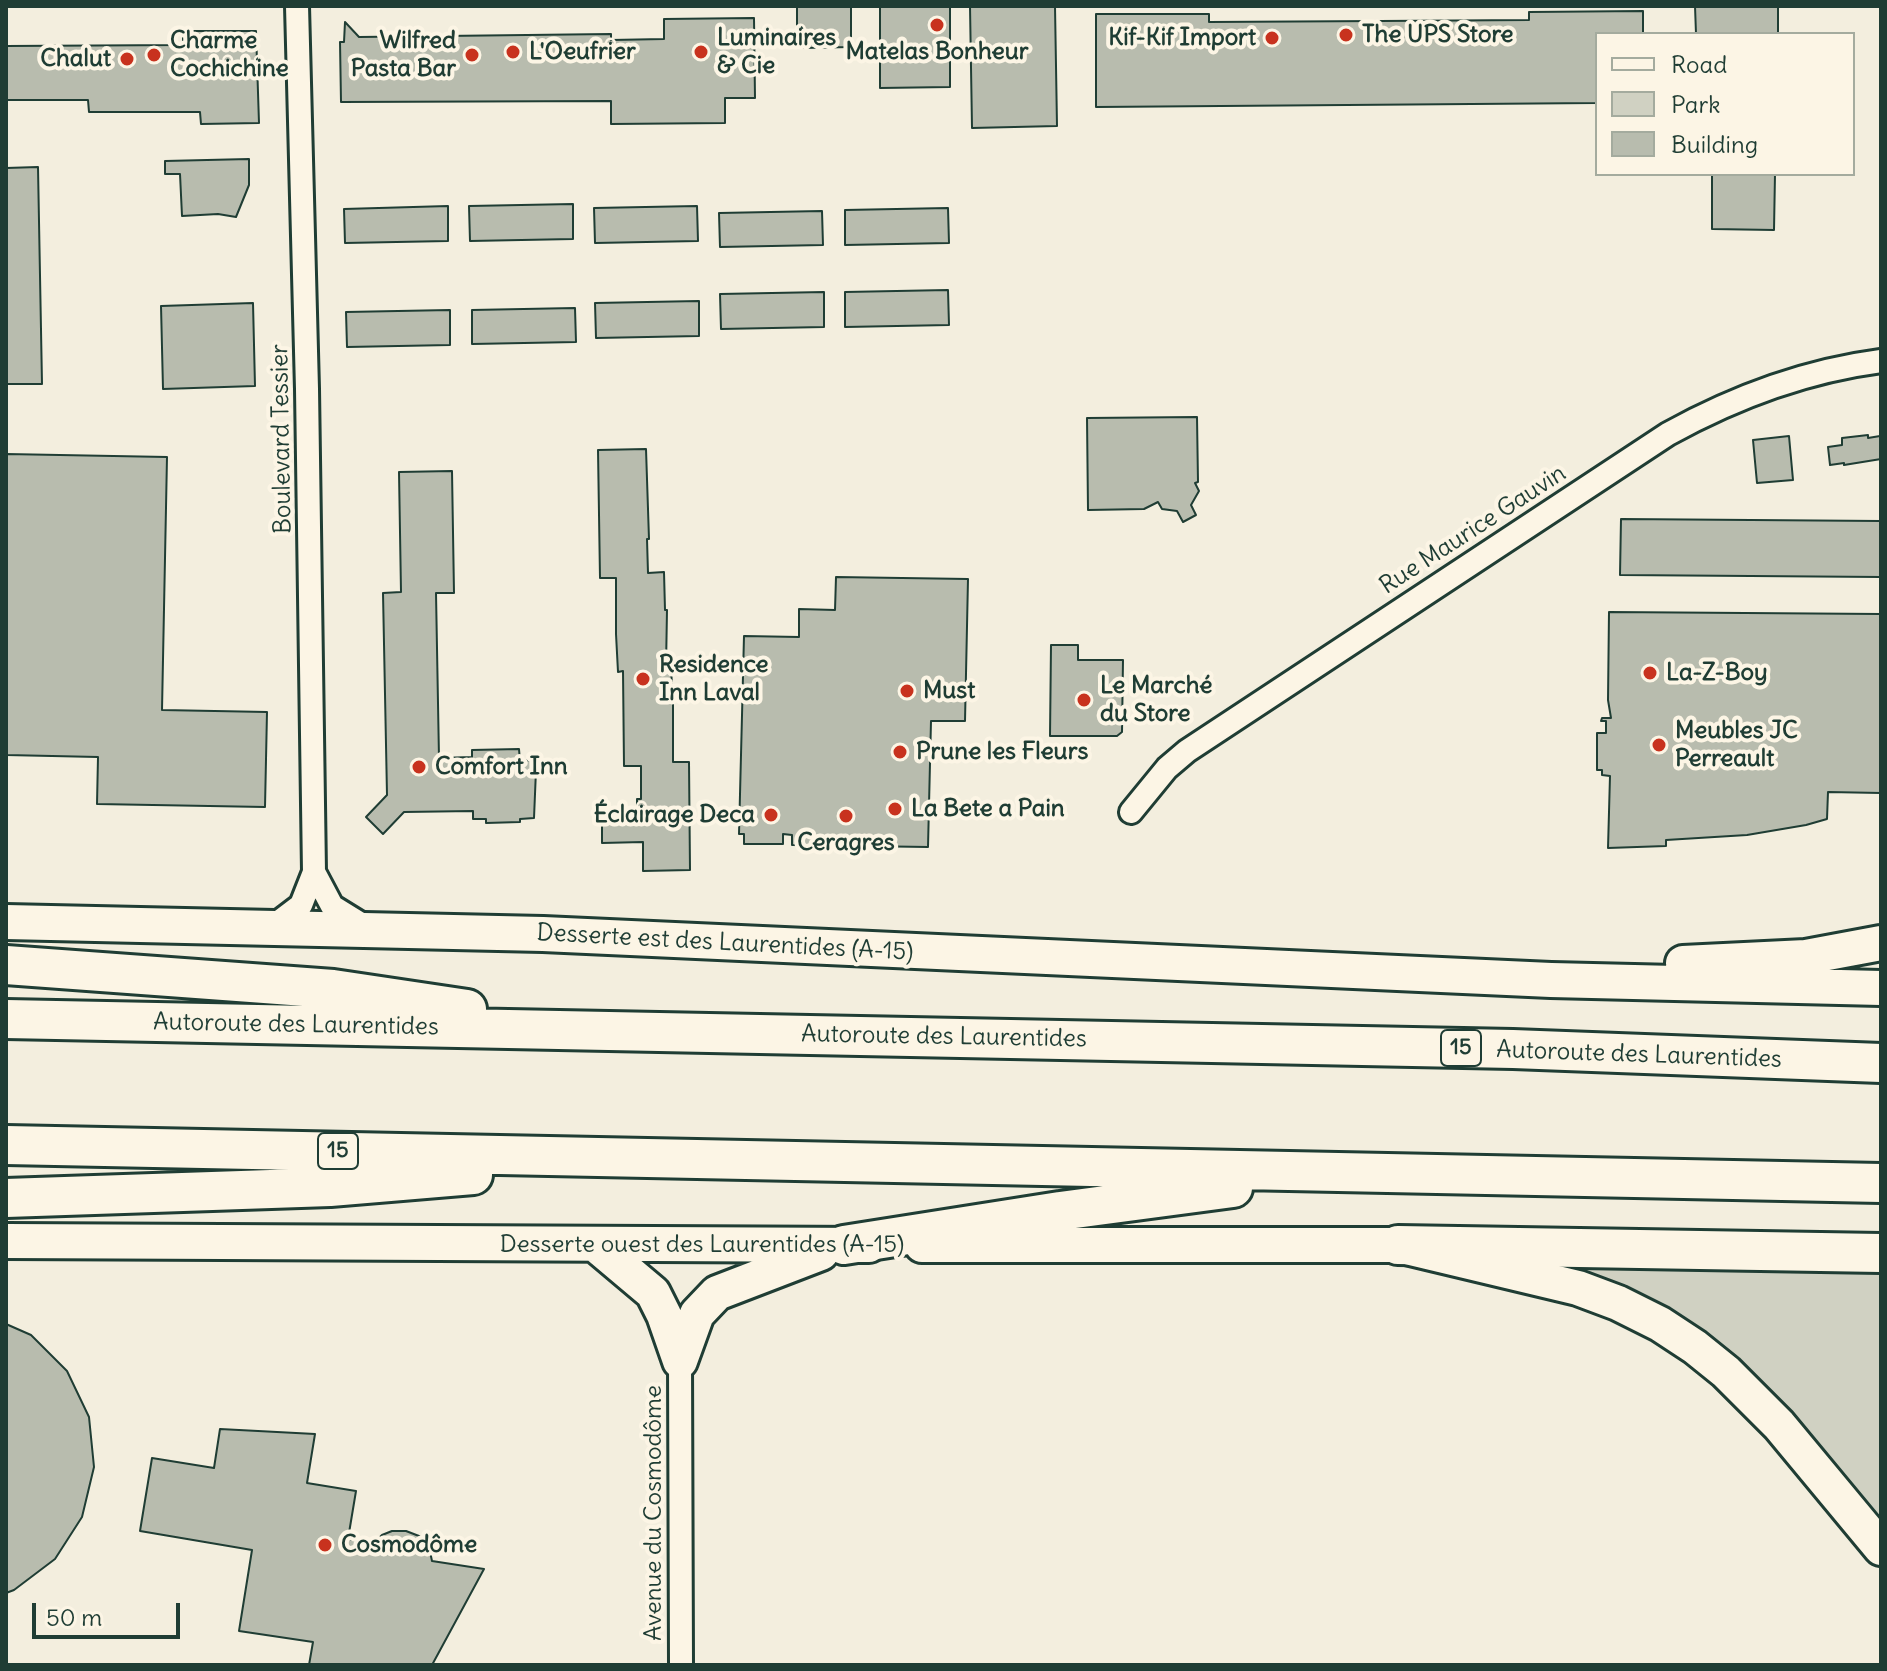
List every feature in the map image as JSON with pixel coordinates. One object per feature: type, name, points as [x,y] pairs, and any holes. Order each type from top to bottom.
[{"type":"highway","points":[[6,965],[333,989],[596,1031]]},
{"type":"highway","name":"Autoroute des Laurentides","points":[[6,1019],[1513,1049],[1881,1063]]},
{"type":"highway","name":"15","points":[[6,1145],[1881,1183]]},
{"type":"highway","points":[[6,1198],[330,1187],[671,1157]]},
{"type":"highway","points":[[844,1245],[1060,1211],[1355,1172]]},
{"type":"highway","points":[[1398,1245],[1881,1253]]},
{"type":"main road","name":"Desserte est des Laurentides (A-15)","points":[[6,922],[558,935],[1443,975]]},
{"type":"main road","points":[[1443,975],[1806,957],[1881,943]]},
{"type":"main road","points":[[1443,975],[1881,988]]},
{"type":"main road","name":"Desserte ouest des Laurentides (A-15)","points":[[6,1241],[1398,1245],[1578,1288],[1618,1303],[1677,1335],[1751,1395],[1881,1548]]},
{"type":"main road","points":[[596,1245],[653,1293],[680,1361]]},
{"type":"main road","points":[[680,1361],[697,1314],[717,1293],[844,1245]]},
{"type":"street","name":"Boulevard Tessier","points":[[268,929],[301,905],[314,872],[307,389],[297,6]]},
{"type":"street","name":"Rue Maurice Gauvin","points":[[1131,812],[1167,768],[1187,751],[1668,434],[1722,405],[1761,389],[1800,377],[1881,361]]},
{"type":"street","name":"Boulevard Tessier","points":[[314,872],[332,906],[374,932]]},
{"type":"street","name":"Avenue du Cosmodôme","points":[[680,1361],[681,1665]]},
{"type":"green space","points":[[1577,1265],[1881,1271],[1881,1522],[1800,1432],[1576,1274]]},
{"type":"building","points":[[797,6],[851,6],[851,47],[802,48],[802,25],[797,25]]},
{"type":"building","points":[[880,6],[950,6],[950,87],[880,88]]},
{"type":"building","points":[[970,6],[1055,6],[1057,126],[972,128]]},
{"type":"building","points":[[1695,6],[1778,6],[1778,32],[1696,32]]},
{"type":"building","points":[[1643,11],[1643,32],[1595,32],[1595,103],[1096,107],[1096,14],[1209,14],[1209,22],[1529,20],[1529,12]]},
{"type":"building","points":[[754,18],[755,98],[725,98],[725,123],[611,124],[611,101],[341,102],[340,42],[344,42],[345,22],[359,37],[611,34],[611,40],[664,39],[664,19]]},
{"type":"building","points":[[183,31],[256,31],[259,123],[201,124],[200,112],[89,112],[88,100],[6,100],[6,46],[183,45]]},
{"type":"building","points":[[249,159],[249,185],[236,217],[218,214],[182,216],[180,174],[165,174],[165,161]]},
{"type":"building","points":[[38,167],[42,384],[6,384],[6,168]]},
{"type":"building","points":[[1712,176],[1775,176],[1774,230],[1712,229]]},
{"type":"building","points":[[573,204],[573,239],[470,241],[469,206]]},
{"type":"building","points":[[448,206],[448,241],[345,243],[344,209]]},
{"type":"building","points":[[697,206],[698,241],[595,243],[594,208]]},
{"type":"building","points":[[948,208],[949,243],[845,245],[845,210]]},
{"type":"building","points":[[822,211],[823,245],[720,247],[719,213]]},
{"type":"building","points":[[948,290],[949,325],[845,327],[845,292]]},
{"type":"building","points":[[824,292],[824,327],[721,329],[720,294]]},
{"type":"building","points":[[699,301],[699,336],[596,338],[595,303]]},
{"type":"building","points":[[253,303],[255,386],[163,389],[161,306]]},
{"type":"building","points":[[575,308],[576,342],[472,344],[472,310]]},
{"type":"building","points":[[450,310],[450,345],[347,347],[346,312]]},
{"type":"building","points":[[1197,417],[1198,482],[1195,483],[1199,491],[1191,505],[1196,515],[1183,522],[1177,511],[1162,509],[1158,502],[1144,509],[1088,510],[1087,418]]},
{"type":"building","points":[[1868,435],[1868,438],[1880,436],[1881,459],[1830,465],[1828,447],[1842,445],[1842,438]]},
{"type":"building","points":[[1789,436],[1793,480],[1757,483],[1753,440]]},
{"type":"building","points":[[646,449],[648,573],[664,572],[666,667],[671,667],[673,705],[673,762],[689,762],[690,870],[643,871],[643,842],[602,843],[602,811],[637,811],[637,799],[641,799],[641,766],[624,766],[623,671],[618,672],[616,578],[600,578],[598,450]]},
{"type":"building","points":[[6,454],[167,457],[162,710],[267,712],[265,807],[97,804],[98,757],[6,755]]},
{"type":"building","points":[[452,471],[454,593],[436,593],[439,758],[472,757],[472,750],[519,749],[520,761],[533,760],[533,770],[536,770],[534,818],[520,819],[520,822],[486,823],[486,819],[473,819],[473,811],[404,812],[383,834],[366,817],[387,795],[383,593],[401,592],[399,472]]},
{"type":"building","points":[[1621,519],[1881,521],[1881,577],[1620,575]]},
{"type":"building","points":[[836,577],[968,579],[965,721],[931,721],[928,847],[792,845],[792,835],[783,834],[783,844],[744,844],[744,834],[739,834],[744,636],[799,637],[799,609],[835,610]]},
{"type":"building","points":[[1609,612],[1881,614],[1881,793],[1828,792],[1827,819],[1806,825],[1747,835],[1666,840],[1666,846],[1608,848],[1610,776],[1602,775],[1602,770],[1597,770],[1597,733],[1606,733],[1606,721],[1601,721],[1602,718],[1611,718],[1608,700]]},
{"type":"building","points":[[1051,645],[1078,645],[1078,660],[1123,660],[1122,732],[1117,736],[1050,736]]},
{"type":"building","points":[[6,1324],[31,1335],[67,1371],[89,1417],[94,1467],[82,1517],[55,1559],[6,1593]]},
{"type":"building","name":"Cosmodôme","points":[[220,1429],[315,1434],[307,1483],[356,1491],[348,1539],[374,1543],[392,1531],[406,1531],[419,1536],[429,1547],[432,1561],[484,1569],[432,1665],[309,1665],[313,1642],[239,1631],[252,1550],[140,1531],[152,1458],[214,1468]]},
{"type":"place","name":"Matelas Bonheur","points":[[937,25]]},
{"type":"place","name":"The UPS Store","points":[[1346,35]]},
{"type":"place","name":"Kif-Kif Import","points":[[1272,38]]},
{"type":"place","name":"L'Oeufrier","points":[[513,52]]},
{"type":"place","name":"Luminaires & Cie","points":[[701,52]]},
{"type":"place","name":"Charme Cochichine","points":[[154,55]]},
{"type":"place","name":"Wilfred Pasta Bar","points":[[472,55]]},
{"type":"place","name":"Chalut","points":[[127,59]]},
{"type":"place","name":"La-Z-Boy","points":[[1650,673]]},
{"type":"place","name":"Residence Inn Laval","points":[[643,679]]},
{"type":"place","name":"Must","points":[[907,691]]},
{"type":"place","name":"Le Marché du Store","points":[[1084,700]]},
{"type":"place","name":"Meubles JC Perreault","points":[[1659,745]]},
{"type":"place","name":"Prune les Fleurs","points":[[900,752]]},
{"type":"place","name":"Comfort Inn","points":[[419,767]]},
{"type":"place","name":"La Bete a Pain","points":[[895,809]]},
{"type":"place","name":"Éclairage Deca","points":[[771,815]]},
{"type":"place","name":"Ceragres","points":[[846,816]]},
{"type":"place","name":"Cosmodôme","points":[[325,1545]]}]
